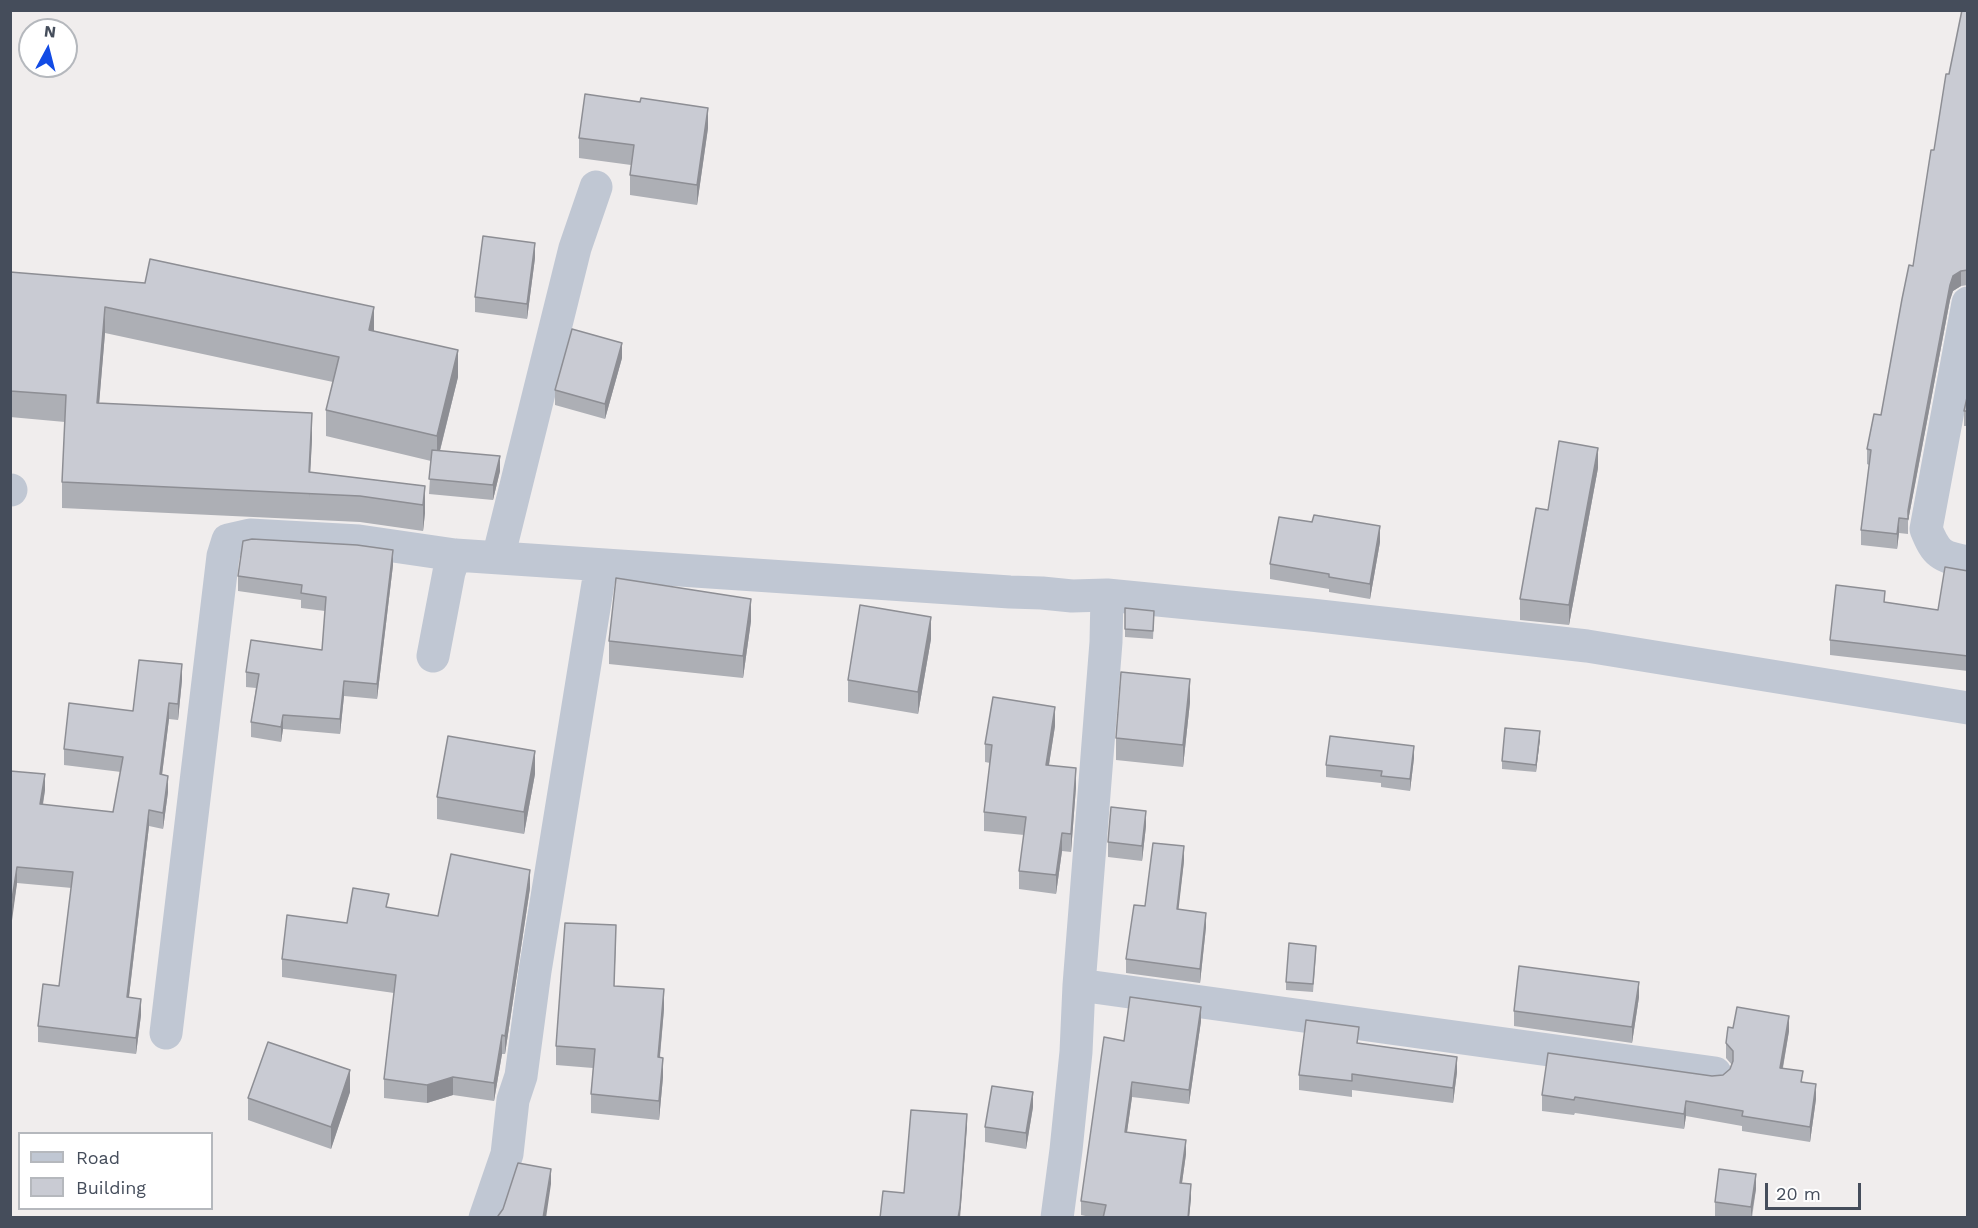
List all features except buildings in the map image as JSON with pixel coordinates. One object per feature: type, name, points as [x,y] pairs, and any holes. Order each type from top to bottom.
[{"type":"street","points":[[498,558],[575,248],[596,188]]},
{"type":"street","points":[[1968,303],[1926,529],[1934,548],[1951,559],[1968,562]]},
{"type":"street","points":[[166,1033],[222,567],[228,540],[250,535],[359,541],[455,555],[1072,596],[1107,595],[1323,616],[1587,646],[1968,708]]},
{"type":"street","points":[[433,656],[449,572],[455,555]]},
{"type":"street","points":[[485,1218],[507,1154],[513,1100],[521,1076],[535,971],[601,565]]},
{"type":"street","points":[[1057,1218],[1075,1063],[1106,642],[1107,595]]},
{"type":"street","points":[[1079,985],[1715,1072]]}]
